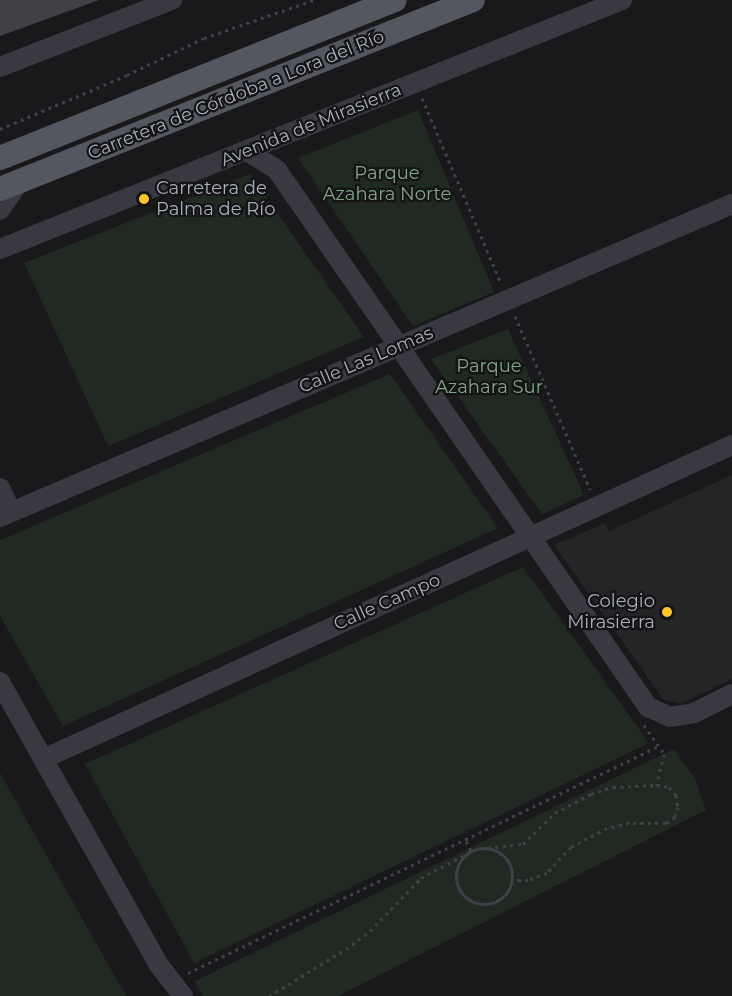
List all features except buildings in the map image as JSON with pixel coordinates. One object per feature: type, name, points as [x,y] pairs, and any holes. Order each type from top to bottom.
[{"type":"main road","name":"Carretera de Córdoba a Lora del Río","points":[[0,158],[395,0]]},
{"type":"main road","name":"Carretera de Córdoba a Lora del Río","points":[[9,185],[473,0]]},
{"type":"street","points":[[0,67],[172,0]]},
{"type":"street","name":"Avenida de Mirasierra","points":[[0,249],[622,0]]},
{"type":"street","points":[[277,170],[278,150],[285,136]]},
{"type":"street","points":[[247,151],[277,170],[648,707],[670,717],[694,713],[732,694]]},
{"type":"street","points":[[0,210],[9,185]]},
{"type":"street","name":"Calle Las Lomas","points":[[5,514],[732,204]]},
{"type":"street","name":"Calle Campo","points":[[43,759],[732,445]]},
{"type":"street","points":[[0,488],[5,514]]},
{"type":"street","points":[[0,682],[158,964],[183,996]]},
{"type":"path","points":[[0,129],[127,75],[204,38],[314,0]]},
{"type":"path","points":[[416,83],[598,506]]},
{"type":"path","points":[[640,721],[664,754],[657,785]]},
{"type":"path","points":[[188,973],[659,746]]},
{"type":"path","points":[[269,996],[346,949],[370,931],[421,878],[471,850],[523,844],[555,813],[591,794],[613,787],[657,785],[669,787],[676,795],[678,807],[675,817],[666,823],[629,823],[607,828],[571,847],[547,873],[528,880],[512,880]]},
{"type":"path","points":[[465,841],[471,850]]},
{"type":"path","points":[[466,854],[458,865],[456,879],[460,891],[470,901],[483,904],[496,902],[507,893],[512,880],[512,869],[507,859],[488,848]]},
{"type":"shaded area","name":"Colegio Mirasierra","points":[[732,475],[732,679],[681,704],[664,700],[554,545],[605,523],[609,531]]},
{"type":"green space","name":"Parque Azahara Norte","points":[[418,110],[494,292],[413,326],[298,158]]},
{"type":"green space","points":[[250,174],[364,337],[108,446],[24,263]]},
{"type":"green space","name":"Parque Azahara Sur","points":[[508,329],[584,495],[542,514],[431,359]]},
{"type":"green space","points":[[390,374],[498,528],[63,726],[0,616],[0,540]]},
{"type":"green space","points":[[523,567],[649,743],[194,963],[85,764]]},
{"type":"green space","points":[[674,749],[695,779],[706,810],[338,996],[203,996],[195,981]]},
{"type":"green space","points":[[0,773],[126,996],[0,996]]},
{"type":"place","name":"Carretera de Palma de Río","points":[[144,199]]},
{"type":"place","name":"Colegio Mirasierra","points":[[667,612]]}]
